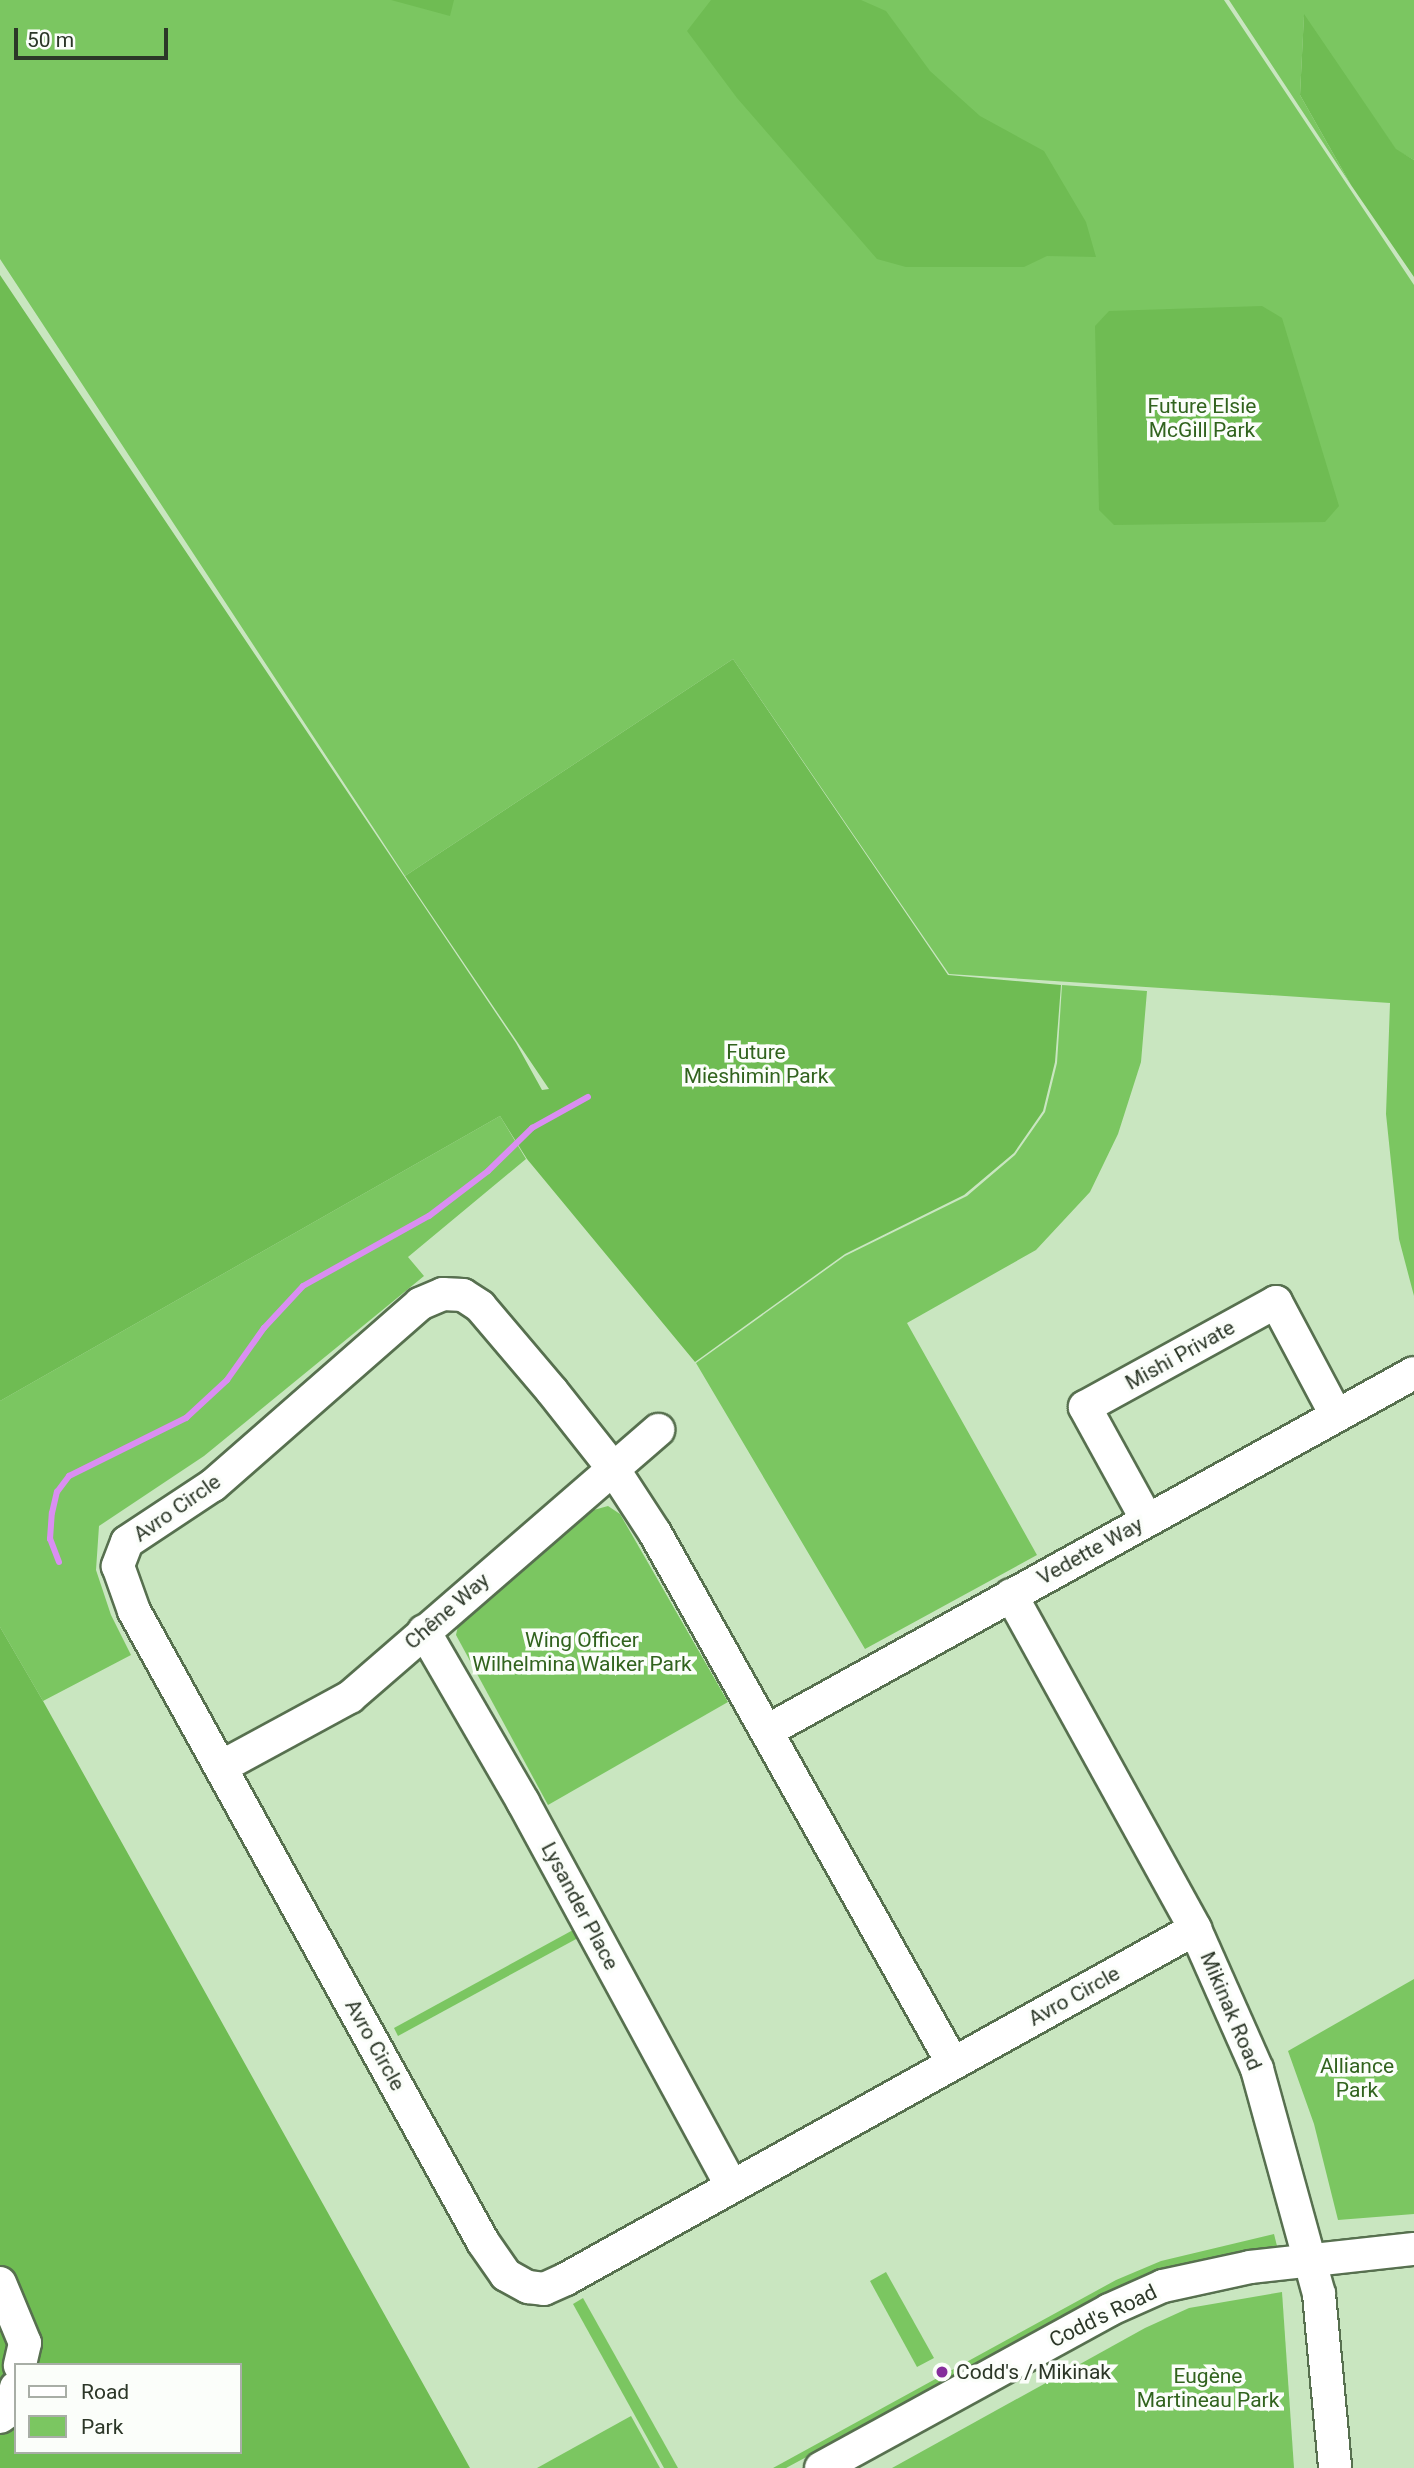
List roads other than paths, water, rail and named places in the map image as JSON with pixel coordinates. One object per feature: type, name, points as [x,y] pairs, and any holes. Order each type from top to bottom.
[{"type":"street","name":"Avro Circle","points":[[952,2062],[767,1731],[612,1467],[480,1307],[463,1295],[443,1294],[420,1304],[213,1485],[127,1542],[118,1566],[134,1611],[506,2275],[528,2287],[544,2289],[1195,1929]]},
{"type":"street","name":"Mishi Private","points":[[1147,1520],[1085,1408],[1109,1394],[1276,1302],[1336,1415]]},
{"type":"street","name":"Vedette Way","points":[[767,1731],[1414,1373]]},
{"type":"street","name":"Chêne Way","points":[[221,1767],[350,1697],[612,1467],[658,1430]]},
{"type":"street","name":"Mikinak Road","points":[[1011,1595],[1195,1929],[1258,2069],[1311,2258],[1323,2321],[1335,2468]]},
{"type":"street","name":"Lysander Place","points":[[424,1631],[523,1802],[731,2185]]},
{"type":"street","name":"Codd's Road","points":[[821,2468],[1138,2296],[1218,2272],[1311,2258],[1414,2249]]},
{"type":"street","points":[[0,2283],[25,2343],[20,2363]]},
{"type":"street","points":[[0,2417],[11,2409],[14,2396]]},
{"type":"waterway","points":[[59,1562],[50,1539],[52,1513],[57,1492],[69,1476],[186,1418],[227,1380],[264,1328],[303,1286],[429,1216],[488,1171],[532,1128],[588,1097]]},
{"type":"place","name":"Codd's / Mikinak","points":[[942,2372]]},
{"type":"park label","name":"Future Elsie McGill Park","points":[[1202,418]]},
{"type":"park label","name":"Future Mieshimin Park","points":[[756,1064]]},
{"type":"park label","name":"Wing Officer Wilhelmina Walker Park","points":[[582,1652]]},
{"type":"park label","name":"Alliance Park","points":[[1357,2078]]},
{"type":"park label","name":"Eugène Martineau Park","points":[[1208,2388]]}]
